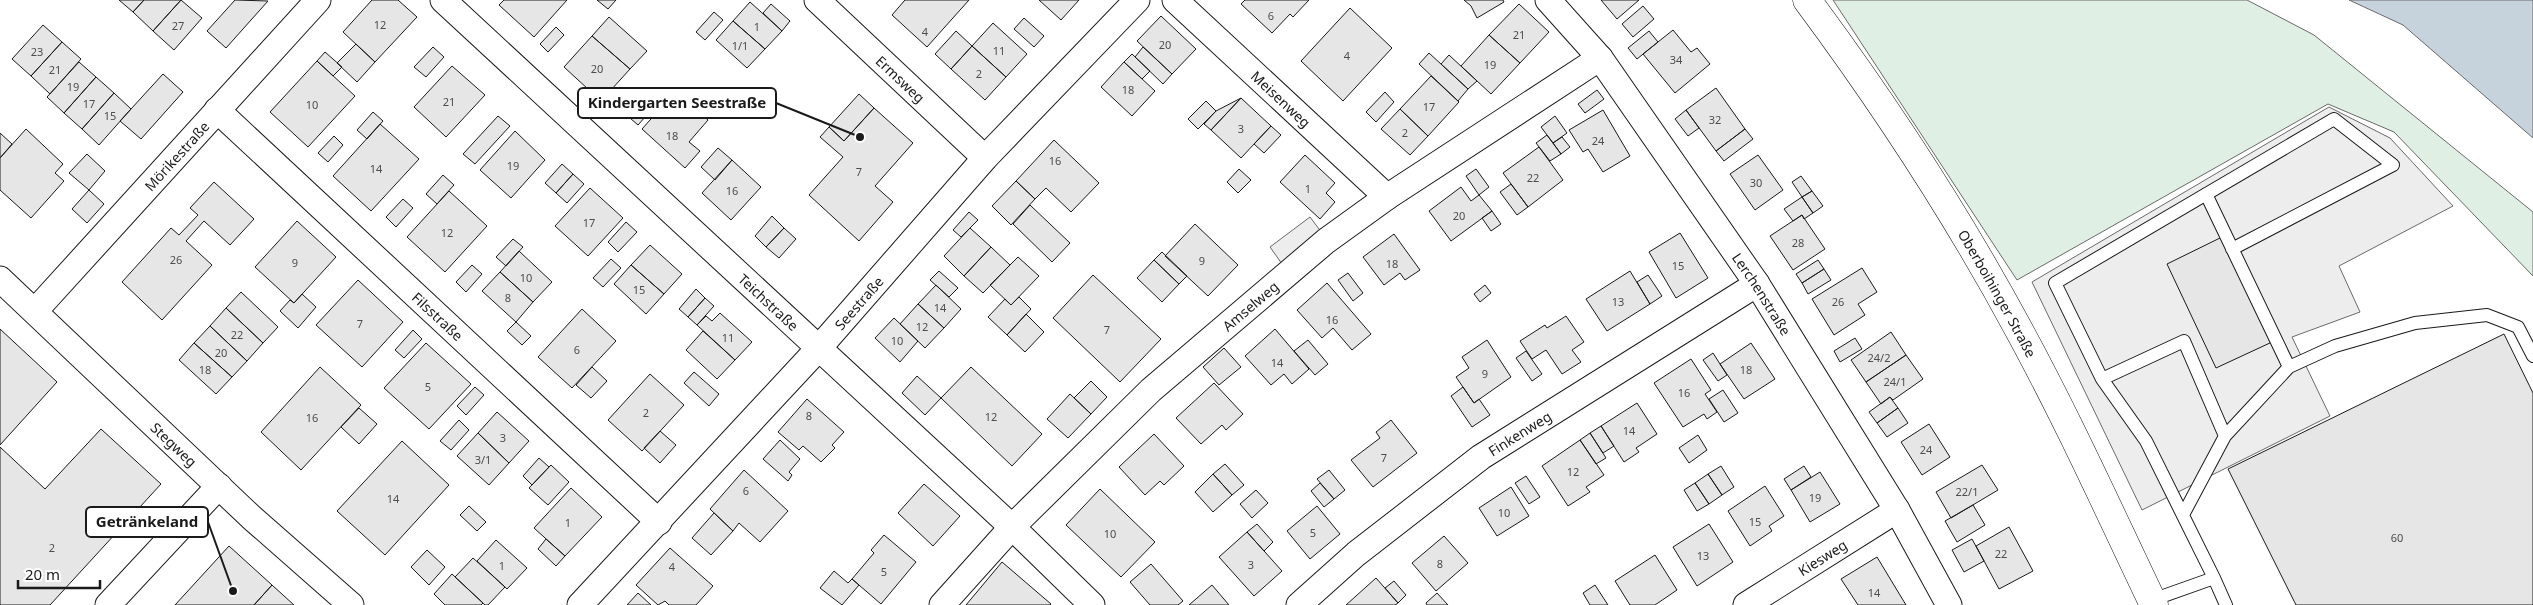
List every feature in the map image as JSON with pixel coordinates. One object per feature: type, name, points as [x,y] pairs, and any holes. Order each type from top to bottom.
[{"type":"main road","name":"Oberboihinger Straße","points":[[1807,0],[1863,75],[1970,244],[2019,330],[2079,446],[2153,603]]},
{"type":"street","name":"Mörikestraße","points":[[35,311],[318,0]]},
{"type":"street","name":"Teichstraße","points":[[443,0],[1012,527],[1092,605]]},
{"type":"street","name":"Ermsweg","points":[[817,0],[985,158]]},
{"type":"street","name":"Seestraße","points":[[580,605],[818,349],[985,158],[1137,0]]},
{"type":"street","name":"Meisenweg","points":[[1175,0],[1387,197]]},
{"type":"street","name":"Lerchenstraße","points":[[1548,0],[1600,58],[1757,284],[1898,510],[1949,605]]},
{"type":"street","name":"Amselweg","points":[[942,605],[1012,527],[1150,390],[1326,241],[1387,197],[1600,58]]},
{"type":"street","name":"Filsstraße","points":[[217,110],[659,522]]},
{"type":"street","name":"Stegweg","points":[[0,279],[219,486],[351,605]]},
{"type":"street","name":"Finkenweg","points":[[1299,605],[1356,554],[1481,457],[1757,284]]},
{"type":"street","points":[[108,605],[219,486]]},
{"type":"street","name":"Kiesweg","points":[[1746,605],[1898,510]]},
{"type":"lane","points":[[2226,605],[2184,513],[2146,441],[2102,380],[2055,282],[2334,119],[2393,165],[2232,249]]},
{"type":"lane","points":[[2206,194],[2289,367]]},
{"type":"lane","points":[[2184,513],[2226,436],[2289,367],[2335,346],[2415,323],[2487,315],[2518,326],[2533,356]]},
{"type":"lane","points":[[2102,380],[2184,341],[2226,436]]},
{"type":"lane","points":[[2153,603],[2214,578]]},
{"type":"green space","points":[[1833,0],[2247,0],[2314,35],[2533,212],[2533,276],[2394,132],[2328,104],[2017,280]]},
{"type":"shaded area","points":[[2349,0],[2533,0],[2533,138],[2403,25]]},
{"type":"shaded area","points":[[2329,107],[2390,138],[2453,206],[2339,266],[2360,312],[2292,337],[2330,416],[2142,510],[2032,282]]},
{"type":"shaded area","points":[[1310,217],[1322,233],[1282,264],[1270,247]]},
{"type":"building","points":[[119,0],[144,0],[133,12]]},
{"type":"building","points":[[144,0],[181,0],[153,31],[133,12]]},
{"type":"building","points":[[181,0],[202,18],[174,50],[153,31]]},
{"type":"building","points":[[235,0],[268,1],[226,48],[207,31]]},
{"type":"building","points":[[372,0],[398,0],[417,17],[375,62],[343,32]]},
{"type":"building","points":[[504,0],[567,0],[534,37],[499,5]]},
{"type":"building","points":[[597,0],[616,0],[608,9]]},
{"type":"building","points":[[905,0],[969,0],[927,47],[892,15]]},
{"type":"building","points":[[1039,0],[1079,0],[1061,20]]},
{"type":"building","points":[[1245,0],[1309,0],[1293,17],[1290,14],[1272,33],[1241,4]]},
{"type":"building","points":[[1464,0],[1503,0],[1504,2],[1477,18],[1471,6]]},
{"type":"building","points":[[1601,0],[1639,0],[1617,19]]},
{"type":"building","points":[[750,2],[782,31],[765,49],[733,21]]},
{"type":"building","points":[[771,4],[790,21],[782,31],[763,13]]},
{"type":"building","points":[[1519,4],[1549,32],[1520,63],[1489,35]]},
{"type":"building","points":[[1643,6],[1654,19],[1633,37],[1622,24]]},
{"type":"building","points":[[1350,8],[1392,48],[1343,101],[1301,61]]},
{"type":"building","points":[[714,12],[723,20],[705,40],[696,32]]},
{"type":"building","points":[[1161,16],[1196,49],[1172,74],[1137,41]]},
{"type":"building","points":[[609,17],[647,51],[630,69],[592,36]]},
{"type":"building","points":[[1024,18],[1044,36],[1034,47],[1014,29]]},
{"type":"building","points":[[733,21],[765,49],[747,68],[716,40]]},
{"type":"building","points":[[993,23],[1027,54],[1006,77],[972,46]]},
{"type":"building","points":[[43,25],[62,42],[31,76],[12,59]]},
{"type":"building","points":[[556,27],[564,35],[548,52],[540,44]]},
{"type":"building","points":[[1673,30],[1691,52],[1697,48],[1710,64],[1675,93],[1643,54]]},
{"type":"building","points":[[956,31],[972,46],[951,69],[935,54]]},
{"type":"building","points":[[1649,31],[1658,42],[1637,59],[1628,48]]},
{"type":"building","points":[[1489,35],[1520,63],[1491,94],[1461,66]]},
{"type":"building","points":[[592,36],[630,69],[601,101],[564,67]]},
{"type":"building","points":[[62,42],[81,59],[50,94],[31,76]]},
{"type":"building","points":[[356,44],[375,62],[357,82],[337,63]]},
{"type":"building","points":[[972,46],[1006,77],[985,100],[951,69]]},
{"type":"building","points":[[433,47],[444,57],[426,77],[414,67]]},
{"type":"building","points":[[1143,47],[1172,74],[1163,84],[1135,57]]},
{"type":"building","points":[[325,52],[342,67],[333,76],[317,61]]},
{"type":"building","points":[[1429,53],[1468,89],[1458,101],[1419,64]]},
{"type":"building","points":[[1132,54],[1150,71],[1142,79],[1124,62]]},
{"type":"building","points":[[1449,55],[1477,81],[1468,89],[1441,64]]},
{"type":"building","points":[[317,61],[355,96],[308,147],[270,112]]},
{"type":"building","points":[[79,62],[96,77],[64,113],[47,97]]},
{"type":"building","points":[[1124,62],[1155,91],[1132,116],[1101,87]]},
{"type":"building","points":[[452,66],[485,95],[446,137],[414,107]]},
{"type":"building","points":[[163,74],[183,92],[141,139],[120,121]]},
{"type":"building","points":[[1431,76],[1459,102],[1428,136],[1400,109]]},
{"type":"building","points":[[96,77],[114,93],[82,129],[64,113]]},
{"type":"building","points":[[1716,88],[1745,129],[1716,151],[1686,110]]},
{"type":"building","points":[[1597,90],[1604,99],[1585,113],[1578,104]]},
{"type":"building","points":[[676,91],[708,120],[689,142],[700,151],[685,168],[642,129]]},
{"type":"building","points":[[641,92],[655,106],[638,125],[623,112]]},
{"type":"building","points":[[1385,92],[1394,102],[1376,122],[1366,112]]},
{"type":"building","points":[[114,93],[131,109],[99,145],[82,129]]},
{"type":"building","points":[[859,94],[874,108],[844,141],[829,127]]},
{"type":"building","points":[[1241,98],[1211,130],[1204,124],[1216,111]]},
{"type":"building","points":[[1241,98],[1271,126],[1241,158],[1211,130]]},
{"type":"building","points":[[1206,101],[1216,111],[1198,129],[1188,119]]},
{"type":"building","points":[[874,108],[913,143],[875,186],[893,202],[859,241],[809,195],[843,157],[820,137],[829,127],[844,141]]},
{"type":"building","points":[[1400,109],[1428,136],[1410,155],[1381,129]]},
{"type":"building","points":[[1603,110],[1630,156],[1603,172],[1588,149],[1583,152],[1569,130]]},
{"type":"building","points":[[1686,110],[1699,128],[1688,136],[1675,119]]},
{"type":"building","points":[[373,112],[383,121],[367,139],[357,130]]},
{"type":"building","points":[[498,116],[510,126],[475,164],[463,154]]},
{"type":"building","points":[[1555,116],[1567,133],[1553,143],[1541,127]]},
{"type":"building","points":[[380,124],[419,159],[371,211],[333,176]]},
{"type":"building","points":[[1271,126],[1281,135],[1264,153],[1254,144]]},
{"type":"building","points":[[26,129],[63,164],[55,173],[64,181],[31,218],[0,190],[0,158]]},
{"type":"building","points":[[1745,129],[1753,139],[1724,161],[1716,151]]},
{"type":"building","points":[[515,131],[545,160],[511,198],[480,170]]},
{"type":"building","points":[[0,133],[12,144],[0,158]]},
{"type":"building","points":[[1547,135],[1561,154],[1550,161],[1536,143]]},
{"type":"building","points":[[334,136],[343,145],[328,162],[318,153]]},
{"type":"building","points":[[1562,137],[1570,147],[1561,154],[1553,143]]},
{"type":"building","points":[[1054,140],[1099,183],[1071,212],[1046,188],[1035,199],[1016,181]]},
{"type":"building","points":[[1539,147],[1563,180],[1528,207],[1503,173]]},
{"type":"building","points":[[718,148],[732,160],[715,180],[701,167]]},
{"type":"building","points":[[87,154],[105,171],[89,190],[69,173]]},
{"type":"building","points":[[1305,155],[1335,183],[1326,193],[1335,202],[1320,219],[1280,182]]},
{"type":"building","points":[[1758,155],[1783,190],[1755,210],[1730,174]]},
{"type":"building","points":[[732,160],[761,187],[731,220],[702,193]]},
{"type":"building","points":[[562,164],[573,174],[556,193],[545,183]]},
{"type":"building","points":[[1239,169],[1251,180],[1238,193],[1227,182]]},
{"type":"building","points":[[1476,169],[1489,187],[1479,195],[1466,176]]},
{"type":"building","points":[[573,174],[584,184],[567,203],[556,193]]},
{"type":"building","points":[[443,175],[454,185],[437,204],[426,194]]},
{"type":"building","points":[[1801,176],[1812,191],[1802,197],[1792,182]]},
{"type":"building","points":[[1016,181],[1035,199],[1011,225],[992,206]]},
{"type":"building","points":[[214,182],[254,219],[230,245],[204,221],[186,241],[212,265],[162,320],[122,282],[171,228],[179,235],[198,215],[190,208]]},
{"type":"building","points":[[1511,184],[1528,207],[1517,215],[1500,192]]},
{"type":"building","points":[[1461,187],[1471,201],[1479,195],[1492,211],[1451,241],[1429,211]]},
{"type":"building","points":[[590,188],[623,218],[588,256],[555,226]]},
{"type":"building","points":[[89,190],[104,204],[87,223],[72,209]]},
{"type":"building","points":[[449,191],[487,226],[445,272],[407,237]]},
{"type":"building","points":[[1812,191],[1823,206],[1813,213],[1802,197]]},
{"type":"building","points":[[1802,197],[1813,213],[1804,219],[1802,215],[1793,221],[1784,209]]},
{"type":"building","points":[[403,199],[413,208],[396,227],[386,217]]},
{"type":"building","points":[[1030,205],[1070,243],[1052,262],[1013,224]]},
{"type":"building","points":[[1492,211],[1501,224],[1491,231],[1482,218]]},
{"type":"building","points":[[969,212],[978,220],[961,237],[953,230]]},
{"type":"building","points":[[1802,215],[1825,249],[1793,270],[1770,236]]},
{"type":"building","points":[[772,216],[784,228],[766,247],[755,236]]},
{"type":"building","points":[[297,221],[336,257],[294,303],[255,267]]},
{"type":"building","points":[[626,222],[637,232],[618,252],[608,242]]},
{"type":"building","points":[[1195,224],[1238,265],[1208,296],[1165,256]]},
{"type":"building","points":[[784,228],[796,239],[779,258],[766,247]]},
{"type":"building","points":[[970,228],[991,247],[964,276],[944,256]]},
{"type":"building","points":[[1680,233],[1708,278],[1676,298],[1649,252]]},
{"type":"building","points":[[1394,234],[1420,270],[1405,280],[1400,273],[1384,285],[1363,257]]},
{"type":"building","points":[[2222,237],[2272,342],[2216,368],[2167,264]]},
{"type":"building","points":[[513,239],[523,247],[506,266],[496,257]]},
{"type":"building","points":[[650,245],[682,274],[664,294],[631,265]]},
{"type":"building","points":[[991,247],[1010,265],[983,293],[964,276]]},
{"type":"building","points":[[519,251],[552,282],[533,302],[500,272]]},
{"type":"building","points":[[1162,252],[1187,276],[1179,284],[1154,260]]},
{"type":"building","points":[[1018,257],[1039,276],[1011,305],[990,285]]},
{"type":"building","points":[[611,259],[621,268],[603,287],[593,278]]},
{"type":"building","points":[[1154,260],[1179,284],[1162,302],[1137,278]]},
{"type":"building","points":[[1818,260],[1824,269],[1802,283],[1796,274]]},
{"type":"building","points":[[472,265],[482,274],[466,292],[456,282]]},
{"type":"building","points":[[631,265],[664,294],[646,314],[614,284]]},
{"type":"building","points":[[1862,268],[1877,292],[1858,304],[1865,315],[1834,335],[1812,299]]},
{"type":"building","points":[[1824,269],[1831,280],[1808,294],[1802,283]]},
{"type":"building","points":[[939,271],[958,288],[949,297],[930,280]]},
{"type":"building","points":[[1630,271],[1650,304],[1607,331],[1586,299]]},
{"type":"building","points":[[500,272],[533,302],[516,322],[482,291]]},
{"type":"building","points":[[1348,273],[1363,293],[1353,301],[1338,280]]},
{"type":"building","points":[[1093,275],[1161,339],[1120,382],[1053,318]]},
{"type":"building","points":[[1648,275],[1662,296],[1650,304],[1637,282]]},
{"type":"building","points":[[358,280],[403,322],[362,367],[316,325]]},
{"type":"building","points":[[1327,283],[1371,334],[1352,350],[1333,328],[1322,338],[1297,310]]},
{"type":"building","points":[[936,285],[961,309],[944,328],[918,304]]},
{"type":"building","points":[[1485,285],[1491,293],[1480,302],[1474,294]]},
{"type":"building","points":[[696,289],[705,298],[688,317],[679,309]]},
{"type":"building","points":[[241,292],[278,327],[263,343],[226,308]]},
{"type":"building","points":[[302,294],[316,307],[298,328],[280,311],[290,300],[294,303]]},
{"type":"building","points":[[1019,297],[1031,309],[1007,335],[988,317],[1005,299],[1011,305]]},
{"type":"building","points":[[705,298],[714,306],[697,325],[688,317]]},
{"type":"building","points":[[918,304],[944,328],[925,348],[900,324]]},
{"type":"building","points":[[226,308],[263,343],[247,361],[210,326]]},
{"type":"building","points":[[582,309],[616,341],[572,388],[538,357]]},
{"type":"building","points":[[720,313],[752,342],[735,360],[697,325],[706,316],[712,321]]},
{"type":"building","points":[[1026,314],[1044,332],[1025,352],[1007,335]]},
{"type":"building","points":[[1566,316],[1584,342],[1572,350],[1581,362],[1562,374],[1546,350],[1532,359],[1520,341],[1545,325],[1547,328]]},
{"type":"building","points":[[894,318],[918,341],[900,362],[875,338]]},
{"type":"building","points":[[516,322],[531,336],[522,345],[507,331]]},
{"type":"building","points":[[210,326],[247,361],[232,377],[194,343]]},
{"type":"building","points":[[0,329],[57,382],[0,445]]},
{"type":"building","points":[[1275,329],[1309,369],[1292,384],[1284,374],[1271,385],[1245,356]]},
{"type":"building","points":[[413,330],[422,339],[404,358],[395,350]]},
{"type":"building","points":[[703,331],[735,360],[717,379],[686,350]]},
{"type":"building","points":[[1891,332],[1906,355],[1866,382],[1851,360]]},
{"type":"building","points":[[2504,334],[2533,393],[2533,605],[2296,605],[2228,469]]},
{"type":"building","points":[[1855,338],[1862,349],[1840,362],[1834,351]]},
{"type":"building","points":[[1308,340],[1328,364],[1315,375],[1294,351]]},
{"type":"building","points":[[1487,340],[1511,377],[1474,403],[1456,377],[1469,368],[1462,357]]},
{"type":"building","points":[[194,343],[232,377],[216,394],[179,360]]},
{"type":"building","points":[[426,343],[471,384],[429,429],[384,388]]},
{"type":"building","points":[[1751,343],[1775,379],[1744,399],[1720,364]]},
{"type":"building","points":[[1224,348],[1241,367],[1219,385],[1203,367]]},
{"type":"building","points":[[1526,351],[1542,374],[1532,381],[1516,358]]},
{"type":"building","points":[[1713,353],[1727,375],[1718,381],[1703,360]]},
{"type":"building","points":[[1906,355],[1923,379],[1893,400],[1890,397],[1881,404],[1866,382]]},
{"type":"building","points":[[1691,359],[1711,390],[1705,394],[1717,412],[1707,419],[1704,414],[1683,427],[1654,383]]},
{"type":"building","points":[[320,367],[361,405],[301,470],[261,432]]},
{"type":"building","points":[[592,367],[607,381],[591,398],[576,385]]},
{"type":"building","points":[[971,367],[1042,434],[1012,466],[941,398]]},
{"type":"building","points":[[694,372],[719,394],[709,406],[684,383]]},
{"type":"building","points":[[650,374],[684,405],[642,451],[608,420]]},
{"type":"building","points":[[917,376],[941,398],[925,415],[902,393]]},
{"type":"building","points":[[1091,381],[1107,397],[1091,414],[1074,398]]},
{"type":"building","points":[[1214,383],[1243,414],[1226,430],[1222,425],[1201,444],[1176,418]]},
{"type":"building","points":[[475,387],[484,395],[466,415],[457,406]]},
{"type":"building","points":[[1463,387],[1474,403],[1479,399],[1490,415],[1472,427],[1451,396]]},
{"type":"building","points":[[1723,390],[1738,413],[1724,422],[1709,399]]},
{"type":"building","points":[[1070,394],[1091,414],[1068,438],[1047,419]]},
{"type":"building","points":[[1890,397],[1898,408],[1877,423],[1869,412]]},
{"type":"building","points":[[807,399],[844,432],[832,445],[835,448],[821,462],[803,446],[799,450],[778,432]]},
{"type":"building","points":[[1637,403],[1657,434],[1636,448],[1639,452],[1624,462],[1601,426]]},
{"type":"building","points":[[359,408],[377,424],[359,444],[341,427]]},
{"type":"building","points":[[1898,408],[1908,423],[1887,437],[1877,423]]},
{"type":"building","points":[[497,412],[529,441],[509,463],[478,433]]},
{"type":"building","points":[[459,420],[469,430],[451,450],[440,441]]},
{"type":"building","points":[[1391,420],[1417,453],[1373,487],[1351,460],[1380,438],[1376,432]]},
{"type":"building","points":[[1929,424],[1950,457],[1922,475],[1901,442]]},
{"type":"building","points":[[1601,426],[1614,446],[1603,453],[1590,433]]},
{"type":"building","points":[[101,429],[161,484],[50,605],[0,605],[0,447],[45,489]]},
{"type":"building","points":[[660,431],[676,445],[660,463],[644,448]]},
{"type":"building","points":[[478,433],[509,463],[489,485],[457,456]]},
{"type":"building","points":[[1590,433],[1606,458],[1596,464],[1580,440]]},
{"type":"building","points":[[1154,434],[1184,466],[1164,485],[1160,481],[1145,495],[1119,467]]},
{"type":"building","points":[[1698,435],[1707,450],[1689,463],[1679,448]]},
{"type":"building","points":[[780,440],[800,459],[789,472],[792,475],[788,481],[763,459]]},
{"type":"building","points":[[1580,440],[1604,475],[1586,487],[1590,492],[1568,506],[1542,466]]},
{"type":"building","points":[[402,441],[449,485],[385,555],[337,511]]},
{"type":"building","points":[[539,458],[549,467],[532,485],[523,476]]},
{"type":"building","points":[[1225,464],[1244,485],[1232,495],[1213,474]]},
{"type":"building","points":[[551,465],[569,482],[548,505],[529,488]]},
{"type":"building","points":[[1982,465],[1998,490],[1951,518],[1936,492]]},
{"type":"building","points":[[1721,466],[1734,487],[1722,495],[1708,474]]},
{"type":"building","points":[[1804,466],[1811,477],[1791,490],[1784,479]]},
{"type":"building","points":[[744,470],[788,511],[760,542],[739,523],[733,531],[710,509]]},
{"type":"building","points":[[1329,470],[1345,490],[1334,499],[1317,479]]},
{"type":"building","points":[[1820,472],[1840,504],[1810,522],[1791,490]]},
{"type":"building","points":[[1213,474],[1232,495],[1213,512],[1195,492]]},
{"type":"building","points":[[1708,474],[1722,495],[1709,504],[1695,483]]},
{"type":"building","points":[[1526,476],[1540,497],[1529,504],[1515,483]]},
{"type":"building","points":[[1320,483],[1334,499],[1324,507],[1311,491]]},
{"type":"building","points":[[1695,483],[1709,504],[1697,511],[1684,490]]},
{"type":"building","points":[[924,484],[960,516],[933,546],[898,513]]},
{"type":"building","points":[[1765,486],[1784,516],[1769,526],[1772,531],[1750,546],[1728,511]]},
{"type":"building","points":[[1511,487],[1529,516],[1497,536],[1479,508]]},
{"type":"building","points":[[571,488],[602,517],[565,556],[534,528]]},
{"type":"building","points":[[1100,489],[1155,542],[1121,577],[1066,525]]},
{"type":"building","points":[[1256,490],[1268,503],[1252,518],[1240,504]]},
{"type":"building","points":[[1973,505],[1985,525],[1957,542],[1945,521]]},
{"type":"building","points":[[469,506],[486,522],[477,531],[460,515]]},
{"type":"building","points":[[1317,506],[1340,534],[1310,559],[1287,531]]},
{"type":"building","points":[[714,513],[733,531],[711,555],[692,538]]},
{"type":"building","points":[[1257,524],[1273,542],[1264,551],[1247,532]]},
{"type":"building","points":[[1709,524],[1733,562],[1697,586],[1673,547]]},
{"type":"building","points":[[2009,527],[2033,571],[1999,589],[1976,546]]},
{"type":"building","points":[[1247,532],[1282,571],[1254,596],[1219,557]]},
{"type":"building","points":[[884,535],[916,562],[881,604],[852,579],[874,553],[871,550]]},
{"type":"building","points":[[1444,536],[1468,563],[1436,591],[1412,563]]},
{"type":"building","points":[[546,539],[565,556],[556,566],[538,549]]},
{"type":"building","points":[[1972,539],[1984,561],[1964,572],[1952,550]]},
{"type":"building","points":[[496,540],[527,568],[507,589],[477,561]]},
{"type":"building","points":[[229,546],[272,585],[254,605],[175,605]]},
{"type":"building","points":[[670,548],[713,586],[696,605],[669,605],[665,601],[658,605],[636,585]]},
{"type":"building","points":[[427,550],[445,567],[429,585],[411,567]]},
{"type":"building","points":[[1655,555],[1677,590],[1655,605],[1630,605],[1615,581]]},
{"type":"building","points":[[1877,557],[1906,605],[1858,605],[1841,579]]},
{"type":"building","points":[[473,558],[505,587],[488,605],[485,605],[455,577]]},
{"type":"building","points":[[1002,562],[1051,604],[966,605]]},
{"type":"building","points":[[1151,564],[1183,601],[1178,605],[1150,605],[1130,582]]},
{"type":"building","points":[[834,571],[848,583],[852,579],[859,585],[842,605],[820,588]]},
{"type":"building","points":[[452,574],[483,603],[481,605],[445,605],[434,594]]},
{"type":"building","points":[[1376,578],[1398,603],[1395,605],[1346,605]]},
{"type":"building","points":[[1394,581],[1406,595],[1398,603],[1385,588]]},
{"type":"building","points":[[272,585],[294,605],[254,605]]},
{"type":"building","points":[[1212,585],[1229,605],[1189,605]]},
{"type":"building","points":[[1595,585],[1608,605],[1590,605],[1583,593]]},
{"type":"building","points":[[638,593],[651,605],[627,605]]},
{"type":"building","points":[[1437,593],[1448,605],[1427,605],[1426,603]]},
{"type":"place","name":"Kindergarten Seestraße","points":[[860,137]]},
{"type":"place","name":"Getränkeland","points":[[233,591]]}]
